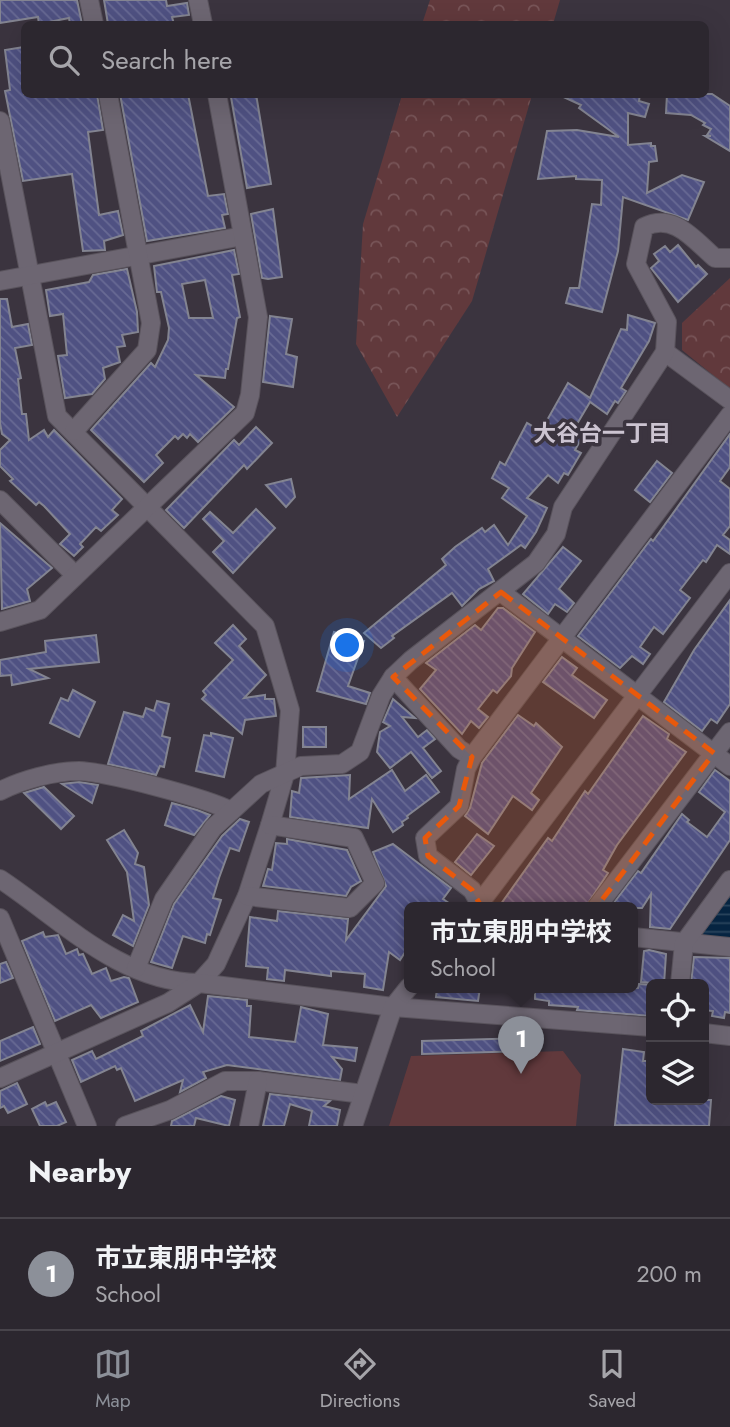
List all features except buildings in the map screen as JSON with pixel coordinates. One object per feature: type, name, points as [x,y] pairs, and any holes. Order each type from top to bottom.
[{"type":"street","points":[[89,0],[93,21]]},
{"type":"street","points":[[198,0],[202,21]]},
{"type":"street","points":[[74,431],[147,350],[150,323],[109,98]]},
{"type":"street","points":[[0,622],[40,610],[245,413],[250,395],[258,317],[218,98]]},
{"type":"street","points":[[0,121],[57,416],[265,626],[290,710],[285,774],[247,896],[216,964],[199,983],[168,1003],[0,1078]]},
{"type":"street","points":[[136,968],[164,900],[213,828],[261,784],[301,766],[342,765],[360,752],[381,696],[393,677],[411,660],[537,563],[553,541],[563,507],[666,352],[667,322],[636,264],[645,227],[667,222],[679,226],[715,258],[730,258]]},
{"type":"street","points":[[0,281],[243,236]]},
{"type":"street","points":[[666,352],[730,400]]},
{"type":"street","points":[[477,902],[471,890],[428,856],[425,838],[459,806],[466,769],[472,757],[730,415]]},
{"type":"street","points":[[0,500],[75,575]]},
{"type":"street","points":[[482,902],[730,573]]},
{"type":"street","points":[[501,592],[730,766]]},
{"type":"street","points":[[393,677],[459,749],[472,757]]},
{"type":"street","points":[[601,902],[730,732]]},
{"type":"street","points":[[0,791],[14,784],[78,771],[175,793],[231,811]]},
{"type":"street","points":[[247,896],[350,908],[375,883],[354,838],[270,825]]},
{"type":"street","points":[[0,879],[83,942],[168,981],[393,1007],[646,1027]]},
{"type":"street","points":[[680,979],[684,943],[730,880]]},
{"type":"street","points":[[0,918],[88,1126]]},
{"type":"street","points":[[638,938],[730,947]]},
{"type":"street","points":[[353,1126],[393,1007],[404,993]]},
{"type":"street","points":[[709,1034],[730,1036]]},
{"type":"street","points":[[125,1126],[168,1118],[225,1081],[258,1081],[363,1094]]},
{"type":"street","points":[[249,1126],[258,1081]]},
{"type":"highlighted area","points":[[501,592],[714,753],[592,913],[589,931],[489,921],[472,890],[428,856],[425,838],[459,806],[472,757],[393,677]]},
{"type":"green space","points":[[430,0],[560,0],[554,21],[423,21]]},
{"type":"green space","points":[[401,98],[531,98],[472,301],[397,417],[356,344],[363,224]]},
{"type":"green space","points":[[730,278],[730,389],[682,350],[682,323]]},
{"type":"green space","points":[[563,1051],[581,1075],[576,1126],[389,1126],[411,1056]]},
{"type":"water","points":[[730,888],[730,942],[693,939]]},
{"type":"place","name":"市立東朋中学校","points":[[521,1074]]},
{"type":"district","name":"大谷台一丁目","points":[[602,433]]}]
